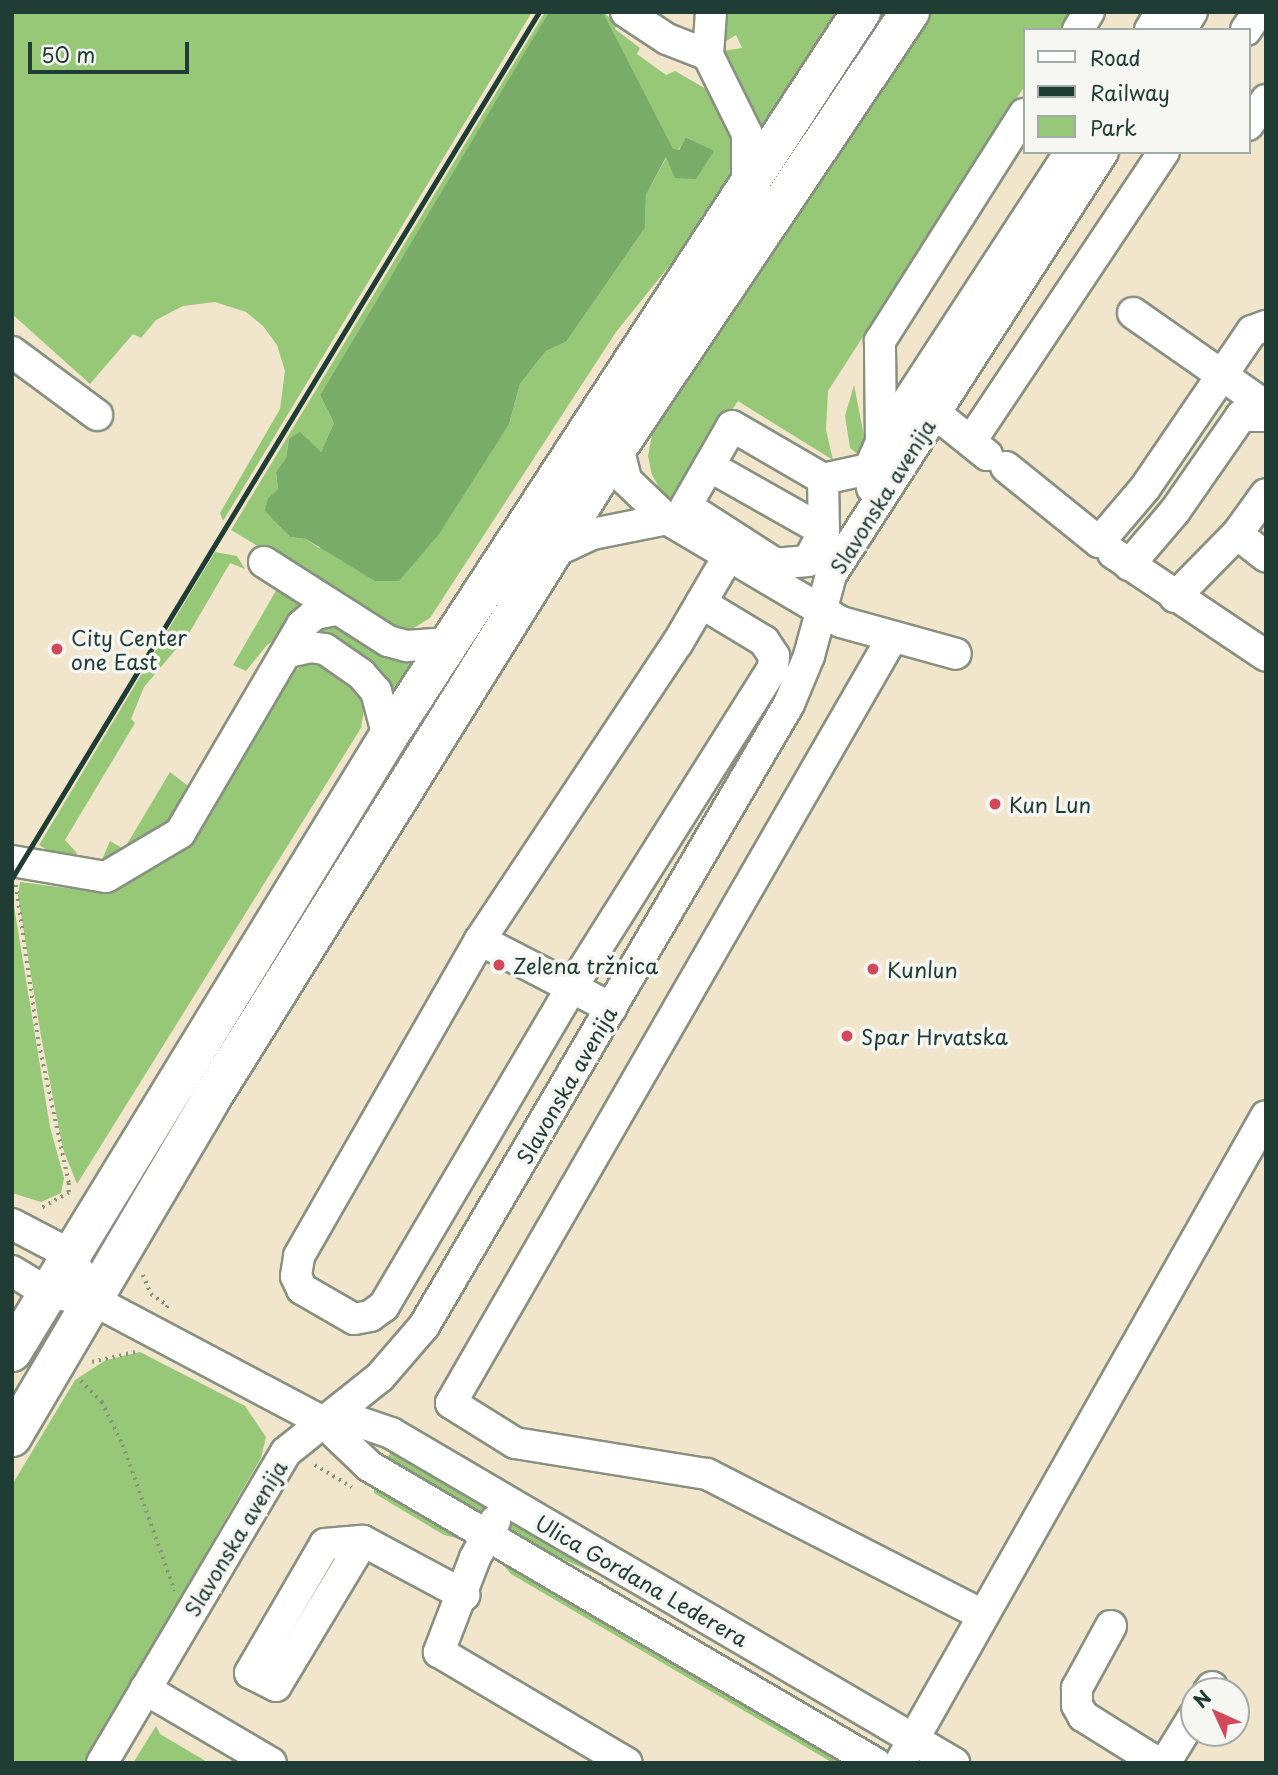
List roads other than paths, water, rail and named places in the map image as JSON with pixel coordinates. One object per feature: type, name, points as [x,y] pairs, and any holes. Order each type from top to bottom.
[{"type":"main road","points":[[12,1352],[388,737],[747,182],[861,12]]},
{"type":"main road","points":[[12,1437],[209,1102],[618,447],[910,12]]},
{"type":"street","points":[[626,12],[667,39],[708,55]]},
{"type":"street","points":[[711,12],[708,55],[747,134],[747,182]]},
{"type":"street","points":[[1079,28],[1089,12]]},
{"type":"street","points":[[1151,28],[1161,12]]},
{"type":"street","points":[[1182,28],[1192,12]]},
{"type":"street","points":[[1247,28],[1258,12]]},
{"type":"street","points":[[1250,122],[1266,100]]},
{"type":"street","points":[[874,506],[880,341],[1023,116]]},
{"type":"street","points":[[823,479],[875,456],[1069,154]]},
{"type":"street","name":"Slavonska avenija","points":[[102,1763],[276,1466],[323,1422],[380,1377],[424,1326],[789,704],[809,656],[831,575],[1102,154]]},
{"type":"street","points":[[988,454],[1163,154]]},
{"type":"street","points":[[1133,313],[1266,406]]},
{"type":"street","points":[[1099,542],[1145,488],[1252,331],[1266,326]]},
{"type":"street","points":[[12,352],[97,415]]},
{"type":"street","points":[[935,413],[1129,565],[1266,656]]},
{"type":"street","points":[[1129,565],[1175,512],[1241,416],[1266,416]]},
{"type":"street","points":[[732,426],[823,479],[824,531],[808,561],[776,565],[686,506],[732,426]]},
{"type":"street","points":[[618,447],[625,480],[667,519],[841,622],[956,654]]},
{"type":"street","points":[[709,466],[824,531]]},
{"type":"street","points":[[1175,597],[1237,534],[1266,494]]},
{"type":"street","points":[[552,553],[592,534],[667,519]]},
{"type":"street","points":[[1237,534],[1266,557]]},
{"type":"street","points":[[701,603],[764,641],[774,656],[773,668],[573,985],[384,1306],[370,1316],[354,1319],[302,1289],[296,1276],[299,1256],[480,940],[701,603],[729,555]]},
{"type":"street","points":[[264,562],[388,641],[407,646],[448,643]]},
{"type":"street","points":[[16,861],[106,877],[180,833],[289,652],[302,625],[315,614],[336,610]]},
{"type":"street","points":[[892,638],[451,1403],[515,1443],[707,1474],[980,1614]]},
{"type":"street","points":[[289,652],[310,647],[325,649],[361,674],[376,691],[388,737]]},
{"type":"street","points":[[480,940],[573,985],[611,1008]]},
{"type":"street","points":[[906,1751],[980,1614],[1266,1116]]},
{"type":"street","points":[[22,1215],[71,1255],[93,1300]]},
{"type":"street","points":[[12,1271],[48,1293]]},
{"type":"street","name":"Ulica Gordana Lederera","points":[[48,1293],[93,1300],[323,1422],[350,1453],[486,1538],[875,1763]]},
{"type":"street","points":[[380,1377],[377,1413],[391,1433]]},
{"type":"street","name":"Ulica Gordana Lederera","points":[[323,1422],[353,1420],[391,1433],[501,1497],[906,1751],[954,1763]]},
{"type":"street","points":[[501,1497],[439,1652],[627,1763]]},
{"type":"street","points":[[363,1541],[276,1686],[250,1673],[325,1544],[363,1541],[464,1595]]},
{"type":"street","points":[[1111,1626],[1077,1688],[1077,1705],[1083,1716],[1158,1763]]},
{"type":"street","points":[[145,1689],[271,1763]]},
{"type":"street","points":[[1165,1763],[1180,1739]]},
{"type":"railway","points":[[12,878],[539,12]]},
{"type":"place","name":"City Center one East","points":[[57,649]]},
{"type":"place","name":"Kun Lun","points":[[995,804]]},
{"type":"place","name":"Zelena tržnica","points":[[499,965]]},
{"type":"place","name":"Kunlun","points":[[873,969]]},
{"type":"place","name":"Spar Hrvatska","points":[[847,1036]]}]
